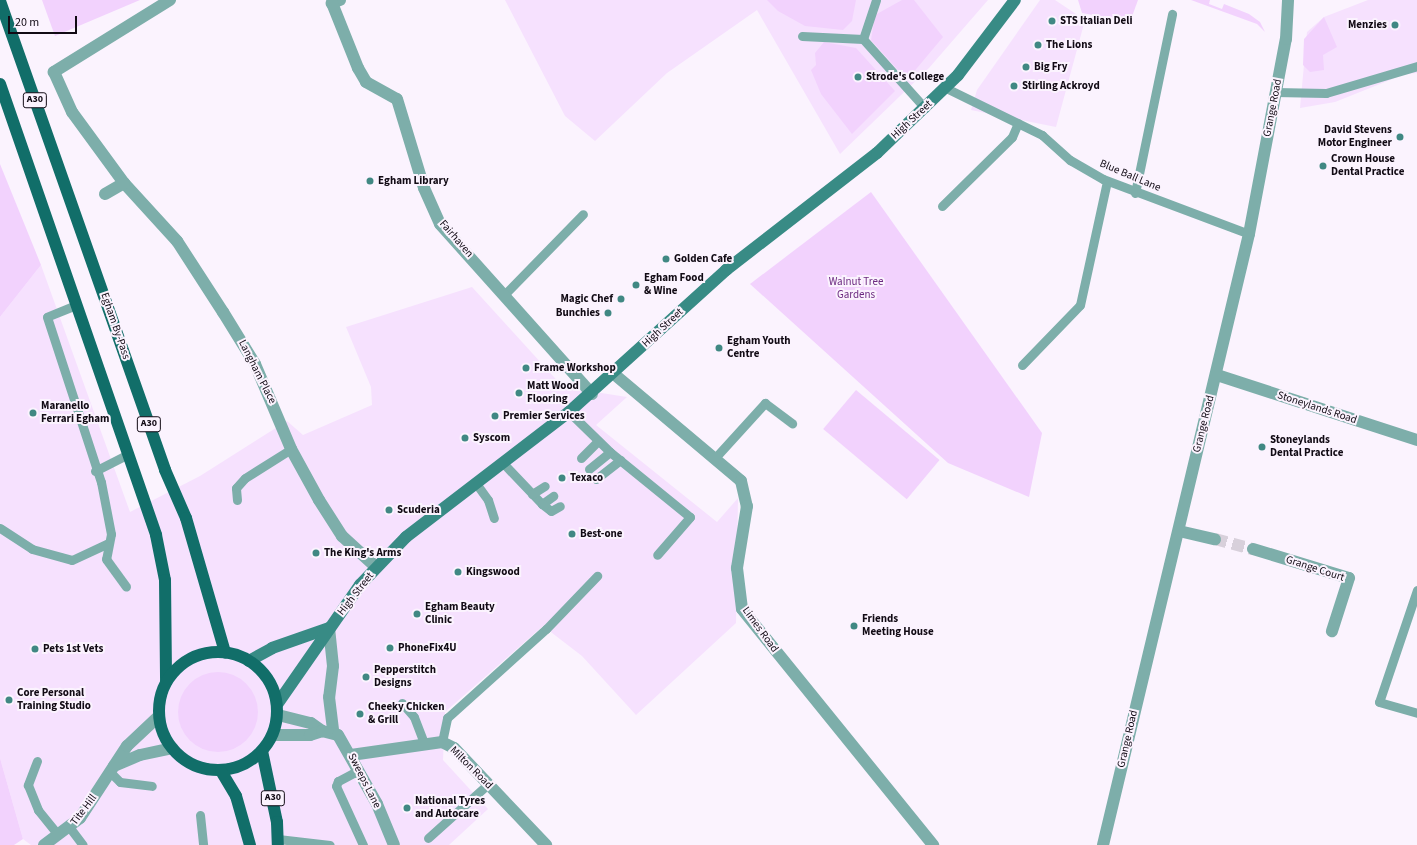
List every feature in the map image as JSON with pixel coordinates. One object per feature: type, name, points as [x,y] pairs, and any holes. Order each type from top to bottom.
[{"type":"main road","name":"High Street","points":[[278,709],[329,628],[376,567],[406,537],[475,482],[592,394],[726,270],[844,180],[946,88],[1013,3],[1022,0]]},
{"type":"main road","name":"Egham By-Pass","points":[[0,1],[166,470],[186,518],[225,652]]},
{"type":"main road","name":"A30","points":[[1,91],[129,454],[163,562],[166,682]]},
{"type":"main road","points":[[249,660],[272,648],[329,628]]},
{"type":"main road","points":[[212,652],[225,652],[249,660],[265,676],[278,709],[273,735],[262,751],[242,766],[221,771],[193,765],[172,748],[159,716],[166,682],[188,660],[212,652]]},
{"type":"main road","name":"A30","points":[[262,751],[278,842]]},
{"type":"main road","points":[[221,771],[236,796],[250,845]]},
{"type":"street","name":"Langham Place","points":[[170,0],[54,72],[72,112],[124,183],[177,241],[223,312],[255,364],[291,449],[342,536],[376,567]]},
{"type":"street","name":"Fairhaven","points":[[340,0],[332,3],[358,68],[366,82],[397,99],[432,210],[451,237],[592,394]]},
{"type":"street","name":"Grange Road","points":[[1102,845],[1250,234],[1276,92],[1288,0]]},
{"type":"street","points":[[105,194],[124,183]]},
{"type":"street","name":"Limes Road","points":[[614,374],[741,481],[747,496],[737,568],[742,609],[933,845]]},
{"type":"street","name":"Stoneylands Road","points":[[1217,375],[1417,440]]},
{"type":"street","points":[[1179,531],[1215,540]]},
{"type":"street","name":"Grange Court","points":[[1253,549],[1349,578],[1332,631]]},
{"type":"street","points":[[273,735],[310,735],[328,731],[329,697],[333,666],[329,628]]},
{"type":"street","name":"Sweeps Lane","points":[[278,709],[328,731],[351,755],[394,845]]},
{"type":"street","name":"Tite Hill","points":[[44,845],[70,828],[127,746],[159,716]]},
{"type":"street","name":"Milton Road","points":[[351,755],[424,743],[442,742],[454,748],[546,845]]},
{"type":"street","points":[[112,769],[140,755],[172,748]]},
{"type":"lane","points":[[863,39],[876,0]]},
{"type":"lane","points":[[1135,193],[1172,14]]},
{"type":"lane","points":[[802,36],[863,39],[925,108]]},
{"type":"lane","points":[[1276,92],[1326,93],[1417,66]]},
{"type":"lane","name":"Blue Ball Lane","points":[[946,88],[1018,123],[1107,181],[1135,193],[1250,234]]},
{"type":"lane","points":[[942,206],[1012,137],[1018,123]]},
{"type":"lane","points":[[1022,365],[1080,305],[1107,181]]},
{"type":"lane","points":[[504,295],[583,214]]},
{"type":"lane","points":[[76,305],[47,317],[108,517],[111,534],[106,559],[126,587]]},
{"type":"lane","points":[[714,459],[765,403],[792,423]]},
{"type":"lane","points":[[569,412],[610,452],[690,517],[657,555]]},
{"type":"lane","points":[[581,458],[598,441]]},
{"type":"lane","points":[[237,500],[236,488],[244,478],[291,449]]},
{"type":"lane","points":[[589,469],[610,452]]},
{"type":"lane","points":[[95,471],[129,454]]},
{"type":"lane","points":[[596,479],[620,460]]},
{"type":"lane","points":[[502,462],[532,494],[551,511],[560,506]]},
{"type":"lane","points":[[475,482],[488,500],[494,518]]},
{"type":"lane","points":[[532,494],[545,486]]},
{"type":"lane","points":[[542,504],[553,496]]},
{"type":"lane","points":[[0,528],[32,549],[72,560],[108,543]]},
{"type":"lane","points":[[442,742],[447,718],[546,629],[597,576]]},
{"type":"lane","points":[[1417,590],[1379,702],[1417,713]]},
{"type":"lane","points":[[402,703],[414,717],[424,743]]},
{"type":"lane","points":[[37,762],[28,785],[38,810],[58,836]]},
{"type":"lane","points":[[112,769],[120,782],[152,786]]},
{"type":"lane","points":[[359,770],[338,781],[336,786],[363,845]]},
{"type":"lane","points":[[428,838],[488,784]]},
{"type":"lane","points":[[200,815],[203,845]]},
{"type":"lane","points":[[70,828],[83,845]]},
{"type":"lane","points":[[278,842],[330,845]]},
{"type":"shaded area","name":"Strode's College","points":[[505,0],[988,0],[929,68],[840,154],[757,10],[667,73],[595,141],[565,116]]},
{"type":"shaded area","points":[[1040,0],[1055,0],[1085,20],[1056,127],[971,110],[977,90]]},
{"type":"shaded area","points":[[1368,0],[1417,0],[1417,73],[1405,74],[1335,102],[1300,108],[1307,32],[1324,17]]},
{"type":"shaded area","points":[[41,265],[130,512],[200,476],[287,421],[303,435],[372,405],[371,387],[346,327],[472,287],[563,387],[627,397],[596,425],[717,522],[738,498],[736,623],[636,715],[582,656],[543,626],[445,712],[443,760],[488,809],[449,845],[31,845],[23,839],[0,758],[0,317]]},
{"type":"green space","points":[[42,0],[140,0],[55,36]]},
{"type":"green space","points":[[767,0],[856,0],[852,21],[843,30],[805,26],[778,11]]},
{"type":"green space","points":[[902,0],[914,0],[943,37],[907,80],[871,40],[875,15]]},
{"type":"green space","points":[[1078,0],[1138,0],[1130,22],[1082,13]]},
{"type":"green space","points":[[1191,0],[1210,0],[1209,4],[1222,9],[1224,4],[1249,14],[1260,22],[1265,32],[1257,24]]},
{"type":"green space","points":[[1324,17],[1337,47],[1323,55],[1324,70],[1310,72],[1303,65],[1304,39]]},
{"type":"green space","points":[[824,42],[856,48],[895,91],[852,134],[821,94],[811,70],[816,65],[815,53]]},
{"type":"green space","points":[[0,164],[41,265],[0,317]]},
{"type":"green space","name":"Walnut Tree Gardens","points":[[871,192],[1042,433],[1029,497],[948,463],[750,284]]},
{"type":"green space","points":[[856,390],[939,460],[907,499],[823,429]]},
{"type":"green space","points":[[210,672],[226,672],[247,683],[258,704],[258,720],[247,741],[226,752],[210,752],[196,746],[189,741],[184,734],[178,720],[178,704],[184,690],[189,683],[196,678]]},
{"type":"green space","points":[[0,758],[23,839],[14,845],[0,845]]},
{"type":"tunnel","points":[[1215,539],[1253,549]]},
{"type":"place","name":"STS Italian Deli","points":[[1052,21]]},
{"type":"place","name":"Menzies","points":[[1395,25]]},
{"type":"place","name":"The Lions","points":[[1038,45]]},
{"type":"place","name":"Big Fry","points":[[1026,67]]},
{"type":"place","name":"Strode's College","points":[[858,77]]},
{"type":"place","name":"Stirling Ackroyd","points":[[1014,86]]},
{"type":"place","name":"David Stevens Motor Engineer","points":[[1400,137]]},
{"type":"place","name":"Crown House Dental Practice","points":[[1323,166]]},
{"type":"place","name":"Egham Library","points":[[370,181]]},
{"type":"place","name":"Golden Cafe","points":[[666,259]]},
{"type":"place","name":"Egham Food & Wine","points":[[636,285]]},
{"type":"place","name":"Magic Chef","points":[[621,299]]},
{"type":"place","name":"Bunchies","points":[[608,313]]},
{"type":"place","name":"Egham Youth Centre","points":[[719,348]]},
{"type":"place","name":"Frame Workshop","points":[[526,368]]},
{"type":"place","name":"Matt Wood Flooring","points":[[519,393]]},
{"type":"place","name":"Maranello Ferrari Egham","points":[[33,413]]},
{"type":"place","name":"Premier Services","points":[[495,416]]},
{"type":"place","name":"Syscom","points":[[465,438]]},
{"type":"place","name":"Stoneylands Dental Practice","points":[[1262,447]]},
{"type":"place","name":"Texaco","points":[[562,478]]},
{"type":"place","name":"Scuderia","points":[[389,510]]},
{"type":"place","name":"Best-one","points":[[572,534]]},
{"type":"place","name":"The King's Arms","points":[[316,553]]},
{"type":"place","name":"Kingswood","points":[[458,572]]},
{"type":"place","name":"Egham Beauty Clinic","points":[[417,614]]},
{"type":"place","name":"Friends Meeting House","points":[[854,626]]},
{"type":"place","name":"PhoneFix4U","points":[[390,648]]},
{"type":"place","name":"Pets 1st Vets","points":[[35,649]]},
{"type":"place","name":"Pepperstitch Designs","points":[[366,677]]},
{"type":"place","name":"Core Personal Training Studio","points":[[9,700]]},
{"type":"place","name":"Cheeky Chicken & Grill","points":[[360,714]]},
{"type":"place","name":"National Tyres and Autocare","points":[[407,808]]}]
